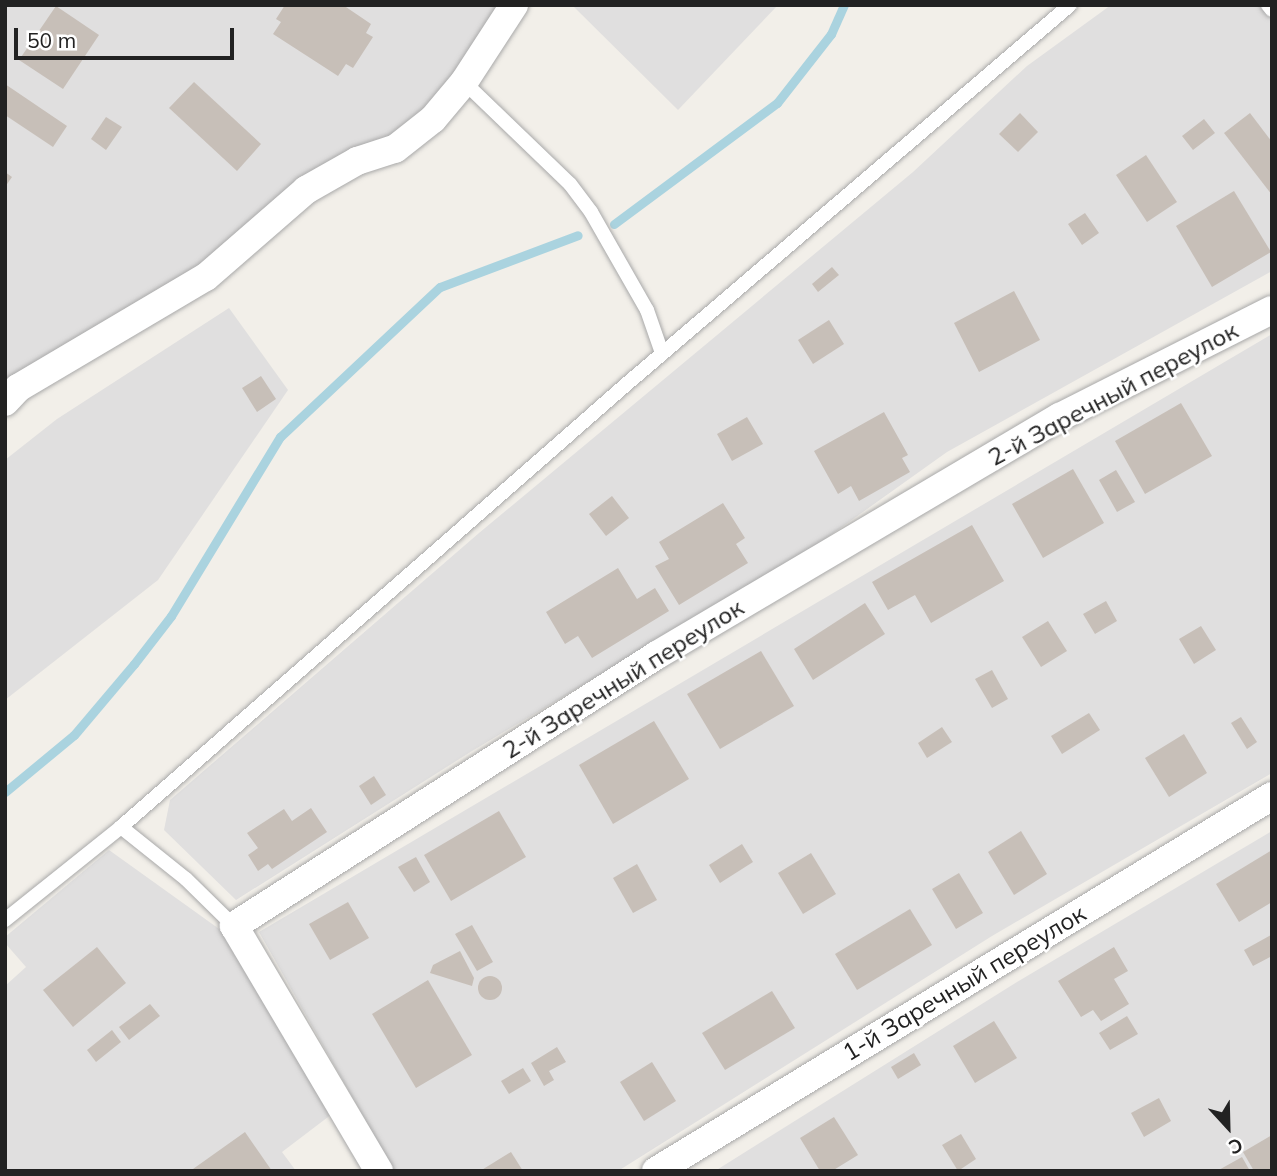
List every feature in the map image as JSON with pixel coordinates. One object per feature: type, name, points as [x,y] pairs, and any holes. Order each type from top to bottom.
[{"type":"street","points":[[5,402],[18,388],[206,277],[306,190],[357,161],[395,149],[433,119],[464,82],[514,5]]},
{"type":"street","name":"2-й Заречный переулок","points":[[234,926],[657,655],[1060,417],[1272,310]]},
{"type":"street","name":"1-й Заречный переулок","points":[[656,1171],[1272,796]]},
{"type":"street","points":[[234,926],[379,1171]]},
{"type":"lane","points":[[5,920],[121,827],[662,353],[1070,5]]},
{"type":"lane","points":[[1268,5],[1272,10]]},
{"type":"lane","points":[[464,82],[570,184],[591,212],[648,310],[662,353]]},
{"type":"lane","points":[[121,827],[186,879],[234,926]]},
{"type":"shaded area","points":[[5,5],[514,5],[433,119],[5,402]]},
{"type":"shaded area","points":[[572,5],[778,5],[678,110]]},
{"type":"shaded area","points":[[1111,5],[1272,5],[1272,271],[947,452],[811,549],[472,751],[236,900],[164,830],[170,800],[479,533],[913,172],[1027,66]]},
{"type":"shaded area","points":[[229,308],[288,390],[158,580],[5,700],[5,460],[57,419]]},
{"type":"shaded area","points":[[1272,334],[1272,773],[992,936],[618,1171],[394,1171],[259,932]]},
{"type":"shaded area","points":[[1272,831],[1272,1171],[715,1171],[1017,982]]},
{"type":"shaded area","points":[[109,850],[229,936],[332,1114],[282,1152],[296,1171],[5,1171],[5,986],[26,967],[5,943],[5,937]]},
{"type":"building","points":[[285,5],[343,5],[371,24],[366,33],[373,37],[353,68],[346,64],[338,76],[273,34],[281,22],[276,19]]},
{"type":"building","points":[[56,6],[99,35],[63,89],[19,60]]},
{"type":"building","points":[[194,82],[261,144],[237,171],[169,108]]},
{"type":"building","points":[[5,84],[67,126],[53,147],[5,115]]},
{"type":"building","points":[[1020,113],[1038,132],[1018,152],[999,134]]},
{"type":"building","points":[[1250,113],[1272,142],[1272,195],[1224,133]]},
{"type":"building","points":[[106,117],[122,127],[106,150],[91,139]]},
{"type":"building","points":[[1204,119],[1215,133],[1193,150],[1182,136]]},
{"type":"building","points":[[1146,155],[1177,202],[1147,222],[1116,175]]},
{"type":"building","points":[[5,172],[12,177],[5,187]]},
{"type":"building","points":[[1234,191],[1271,252],[1212,287],[1176,226]]},
{"type":"building","points":[[1085,213],[1099,233],[1082,245],[1068,224]]},
{"type":"building","points":[[832,267],[839,275],[818,292],[812,284]]},
{"type":"building","points":[[1014,291],[1040,340],[979,372],[954,323]]},
{"type":"building","points":[[829,320],[844,344],[813,364],[798,340]]},
{"type":"building","points":[[261,376],[276,399],[257,412],[242,388]]},
{"type":"building","points":[[1181,403],[1212,456],[1145,494],[1115,441]]},
{"type":"building","points":[[884,412],[908,455],[902,458],[910,472],[859,501],[851,486],[838,494],[814,451]]},
{"type":"building","points":[[747,417],[763,444],[732,461],[717,434]]},
{"type":"building","points":[[1073,469],[1104,523],[1043,558],[1012,504]]},
{"type":"building","points":[[1116,470],[1135,502],[1117,512],[1099,480]]},
{"type":"building","points":[[612,496],[629,518],[606,536],[589,514]]},
{"type":"building","points":[[723,503],[745,538],[736,544],[748,563],[679,605],[655,566],[669,559],[659,542]]},
{"type":"building","points":[[972,525],[1004,581],[931,623],[915,595],[888,610],[872,582]]},
{"type":"building","points":[[618,568],[637,599],[655,588],[669,611],[592,658],[578,636],[565,644],[546,612]]},
{"type":"building","points":[[1106,601],[1117,621],[1095,634],[1083,614]]},
{"type":"building","points":[[865,603],[885,634],[813,680],[794,649]]},
{"type":"building","points":[[1048,621],[1067,651],[1041,667],[1022,637]]},
{"type":"building","points":[[1201,626],[1216,650],[1194,664],[1179,639]]},
{"type":"building","points":[[761,651],[794,706],[720,749],[687,694]]},
{"type":"building","points":[[992,670],[1008,699],[992,708],[975,679]]},
{"type":"building","points":[[1089,713],[1100,730],[1062,754],[1051,736]]},
{"type":"building","points":[[1241,717],[1257,742],[1247,749],[1231,723]]},
{"type":"building","points":[[654,721],[689,779],[613,824],[579,765]]},
{"type":"building","points":[[942,727],[952,742],[927,758],[918,743]]},
{"type":"building","points":[[1184,734],[1207,773],[1169,797],[1145,758]]},
{"type":"building","points":[[374,776],[386,795],[371,805],[359,786]]},
{"type":"building","points":[[311,808],[327,832],[272,869],[268,864],[258,871],[248,855],[258,848],[247,833],[284,809],[292,821]]},
{"type":"building","points":[[499,811],[526,857],[451,901],[424,855]]},
{"type":"building","points":[[1021,831],[1047,874],[1014,895],[988,852]]},
{"type":"building","points":[[742,844],[753,862],[720,883],[709,865]]},
{"type":"building","points":[[1272,850],[1272,902],[1239,922],[1216,884]]},
{"type":"building","points":[[811,853],[836,894],[803,914],[778,873]]},
{"type":"building","points":[[416,857],[430,882],[414,892],[398,867]]},
{"type":"building","points":[[637,864],[657,900],[633,913],[613,878]]},
{"type":"building","points":[[959,873],[983,913],[956,929],[932,889]]},
{"type":"building","points":[[348,902],[369,938],[330,960],[309,924]]},
{"type":"building","points":[[910,909],[932,945],[857,990],[835,954]]},
{"type":"building","points":[[472,925],[493,962],[477,971],[455,934]]},
{"type":"building","points":[[1271,935],[1272,956],[1253,966],[1244,950]]},
{"type":"building","points":[[97,947],[126,983],[73,1027],[43,990]]},
{"type":"building","points":[[1114,947],[1128,971],[1114,979],[1129,1004],[1101,1021],[1093,1010],[1081,1017],[1058,981]]},
{"type":"building","points":[[460,951],[474,978],[472,986],[430,973],[433,965]]},
{"type":"building","points":[[490,976],[499,979],[502,988],[499,997],[490,1000],[481,997],[478,988],[481,979]]},
{"type":"building","points":[[428,980],[472,1055],[416,1088],[372,1014]]},
{"type":"building","points":[[772,991],[795,1028],[725,1070],[702,1033]]},
{"type":"building","points":[[150,1004],[160,1016],[129,1040],[119,1027]]},
{"type":"building","points":[[1127,1016],[1138,1034],[1110,1050],[1099,1033]]},
{"type":"building","points":[[994,1021],[1017,1058],[975,1083],[953,1046]]},
{"type":"building","points":[[112,1030],[121,1042],[96,1062],[87,1050]]},
{"type":"building","points":[[557,1047],[566,1062],[549,1071],[554,1080],[544,1086],[531,1063]]},
{"type":"building","points":[[914,1053],[921,1065],[898,1079],[891,1067]]},
{"type":"building","points":[[652,1062],[676,1101],[644,1121],[620,1082]]},
{"type":"building","points":[[523,1068],[531,1081],[509,1094],[501,1081]]},
{"type":"building","points":[[1159,1098],[1171,1121],[1144,1137],[1131,1113]]},
{"type":"building","points":[[834,1117],[858,1155],[832,1171],[820,1171],[800,1138]]},
{"type":"building","points":[[245,1132],[272,1171],[194,1171],[193,1169]]},
{"type":"building","points":[[961,1134],[976,1159],[958,1171],[942,1145]]},
{"type":"building","points":[[1272,1135],[1272,1171],[1254,1171],[1243,1152]]},
{"type":"building","points":[[511,1152],[523,1171],[480,1171]]},
{"type":"building","points":[[1242,1157],[1250,1171],[1217,1171]]},
{"type":"waterway","points":[[614,224],[777,103],[831,34],[844,5]]},
{"type":"waterway","points":[[5,792],[74,735],[134,664],[171,616],[280,437],[440,287],[578,235]]}]
